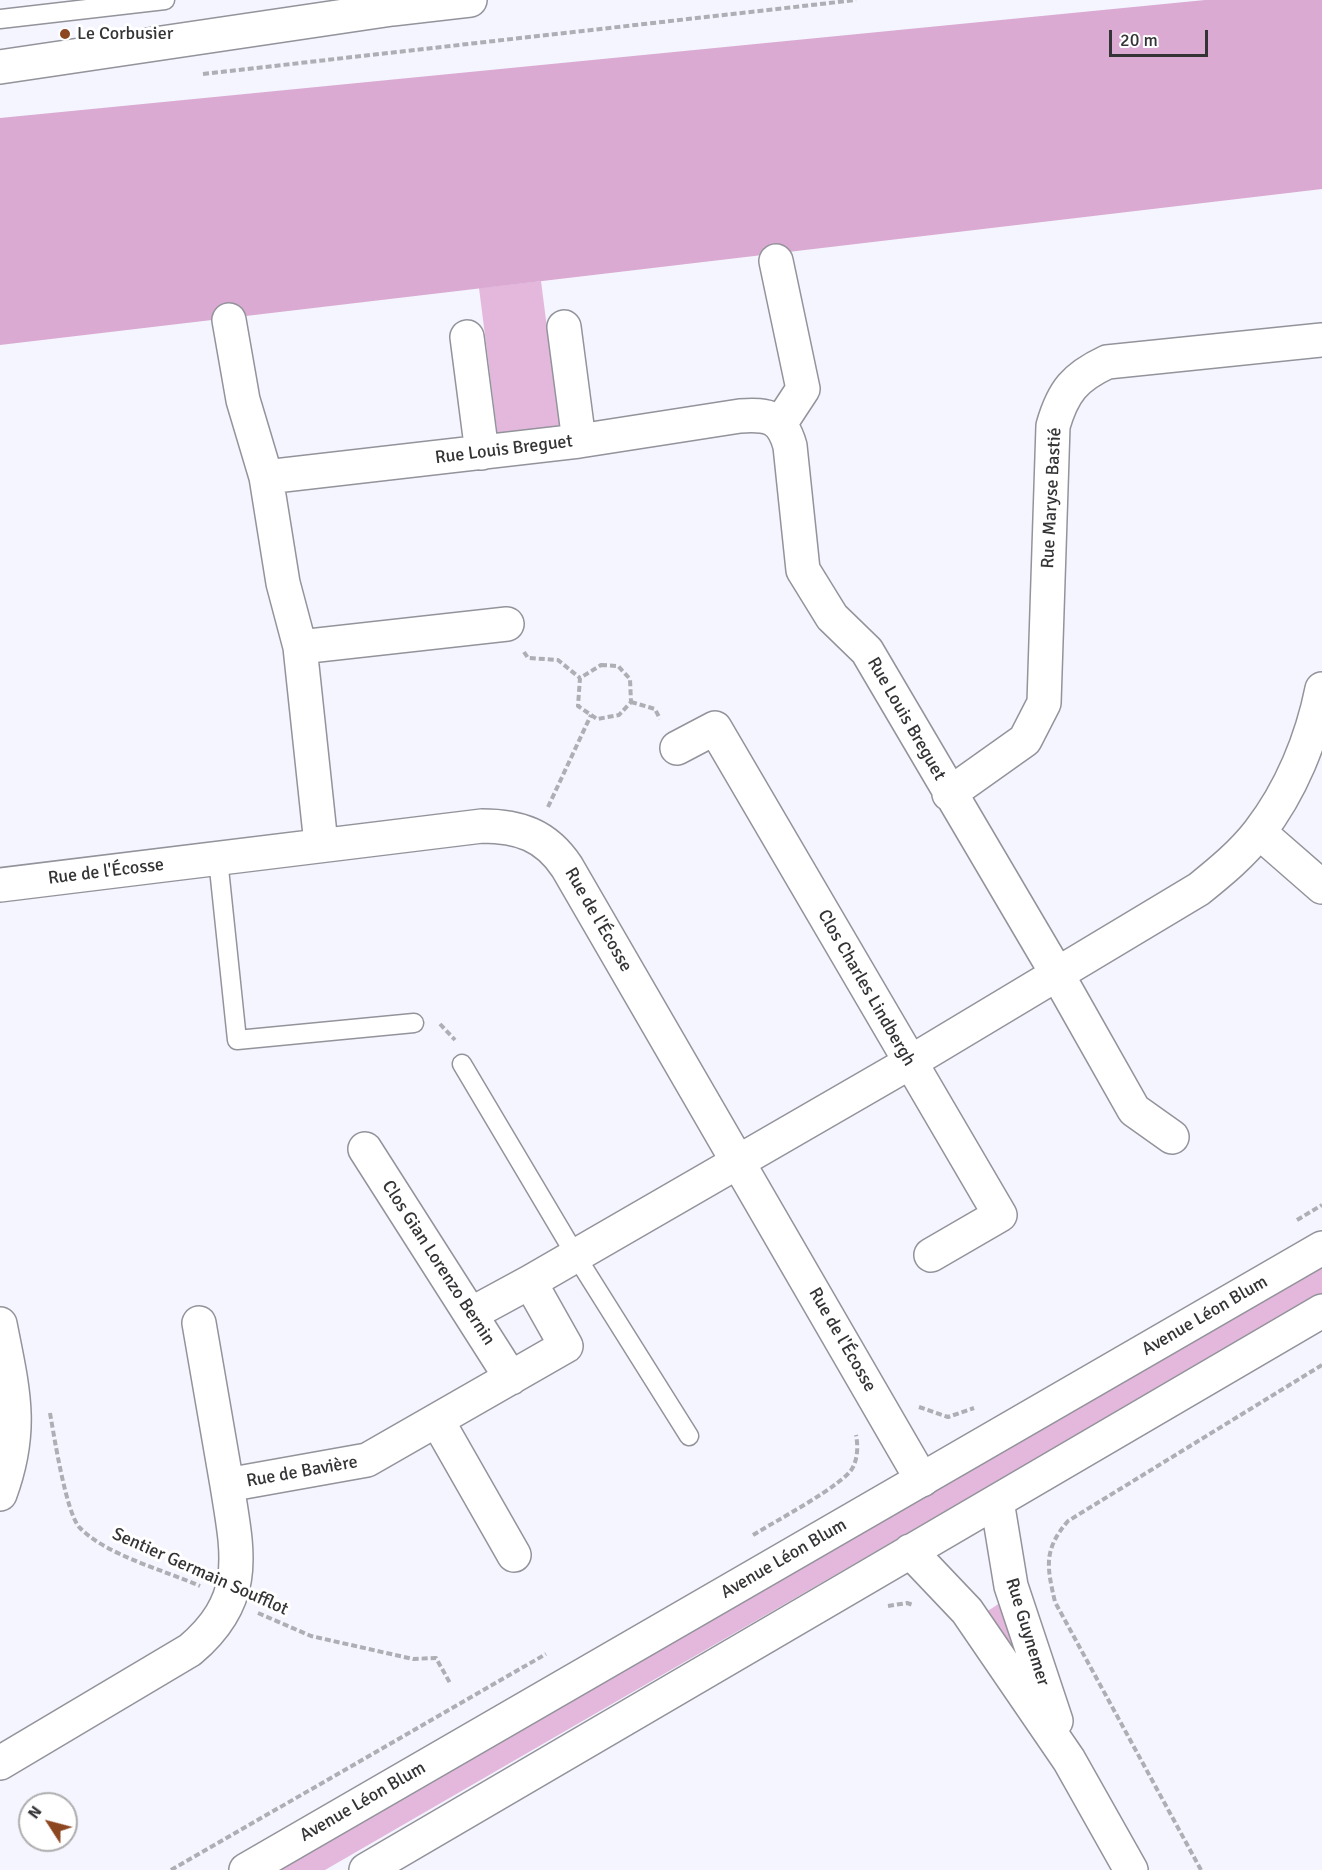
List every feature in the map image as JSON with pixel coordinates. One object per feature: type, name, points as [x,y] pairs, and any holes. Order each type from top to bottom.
[{"type":"street","points":[[0,67],[392,9],[470,0]]},
{"type":"street","points":[[776,261],[802,389],[780,424]]},
{"type":"street","points":[[229,320],[243,400],[266,477],[283,583],[300,647],[321,844]]},
{"type":"street","points":[[564,327],[579,441]]},
{"type":"street","points":[[467,337],[482,453]]},
{"type":"street","name":"Rue Maryse Bastié","points":[[950,794],[1025,740],[1044,703],[1053,426],[1060,402],[1083,374],[1107,362],[1322,340]]},
{"type":"street","name":"Rue Louis Breguet","points":[[266,477],[579,441],[740,416],[758,415],[780,424],[790,446],[803,570],[832,617],[867,651],[1056,972],[1134,1110],[1172,1137]]},
{"type":"street","points":[[300,647],[507,624]]},
{"type":"street","points":[[471,1314],[576,1256],[738,1160],[909,1063],[1056,972],[1166,911],[1199,889],[1230,863],[1259,832],[1283,794],[1316,720],[1322,689]]},
{"type":"street","name":"Clos Charles Lindbergh","points":[[677,748],[715,728],[1000,1215],[931,1255]]},
{"type":"street","name":"Rue de l'Écosse","points":[[0,885],[482,826],[504,826],[534,835],[557,852],[567,867],[922,1480]]},
{"type":"street","points":[[1259,832],[1322,887]]},
{"type":"street","name":"Clos Gian Lorenzo Bernin","points":[[365,1149],[511,1378]]},
{"type":"street","name":"Avenue Léon Blum","points":[[246,1870],[1322,1248]]},
{"type":"street","name":"Rue de Bavière","points":[[0,1763],[190,1650],[213,1627],[229,1600],[238,1557],[227,1485],[367,1460],[566,1346],[530,1282]]},
{"type":"street","points":[[366,1870],[1322,1311]]},
{"type":"street","points":[[199,1323],[227,1485]]},
{"type":"street","points":[[0,1324],[13,1393],[15,1434],[0,1494]]},
{"type":"street","points":[[437,1420],[514,1555]]},
{"type":"street","name":"Rue Guynemer","points":[[997,1501],[1011,1586],[1069,1760]]},
{"type":"street","name":"Rue Guynemer","points":[[910,1551],[967,1611],[1069,1760],[1131,1870]]},
{"type":"lane","points":[[0,18],[165,0]]},
{"type":"lane","points":[[218,859],[237,1040],[414,1023]]},
{"type":"lane","points":[[462,1064],[576,1256],[689,1436]]},
{"type":"path","points":[[199,74],[856,0]]},
{"type":"path","points":[[507,624],[528,658],[558,660],[580,678]]},
{"type":"path","points":[[601,665],[618,666],[630,679],[631,702],[619,715],[597,719],[578,706],[580,678],[601,665]]},
{"type":"path","points":[[534,835],[591,715]]},
{"type":"path","points":[[414,1023],[432,1020],[445,1026],[459,1047],[462,1064]]},
{"type":"path","points":[[1201,1870],[1055,1602],[1047,1565],[1050,1548],[1057,1534],[1068,1521],[1322,1365]]},
{"type":"path","name":"Sentier Germain Soufflot","points":[[48,1403],[60,1474],[78,1527],[107,1547],[311,1636],[413,1659],[435,1658],[450,1683]]},
{"type":"path","points":[[914,1404],[948,1417],[983,1404]]},
{"type":"path","points":[[749,1537],[838,1482],[853,1469],[858,1446],[854,1429]]},
{"type":"path","points":[[171,1870],[548,1654]]},
{"type":"shaded area","points":[[1205,0],[1322,0],[1322,189],[0,345],[0,118]]},
{"type":"shaded area","points":[[541,281],[560,430],[498,438],[479,288]]},
{"type":"shaded area","points":[[1322,1267],[1322,1293],[1319,1295],[325,1870],[280,1870]]},
{"type":"shaded area","points":[[1006,1599],[1060,1745],[983,1614]]},
{"type":"place","name":"Le Corbusier","points":[[65,34]]}]
